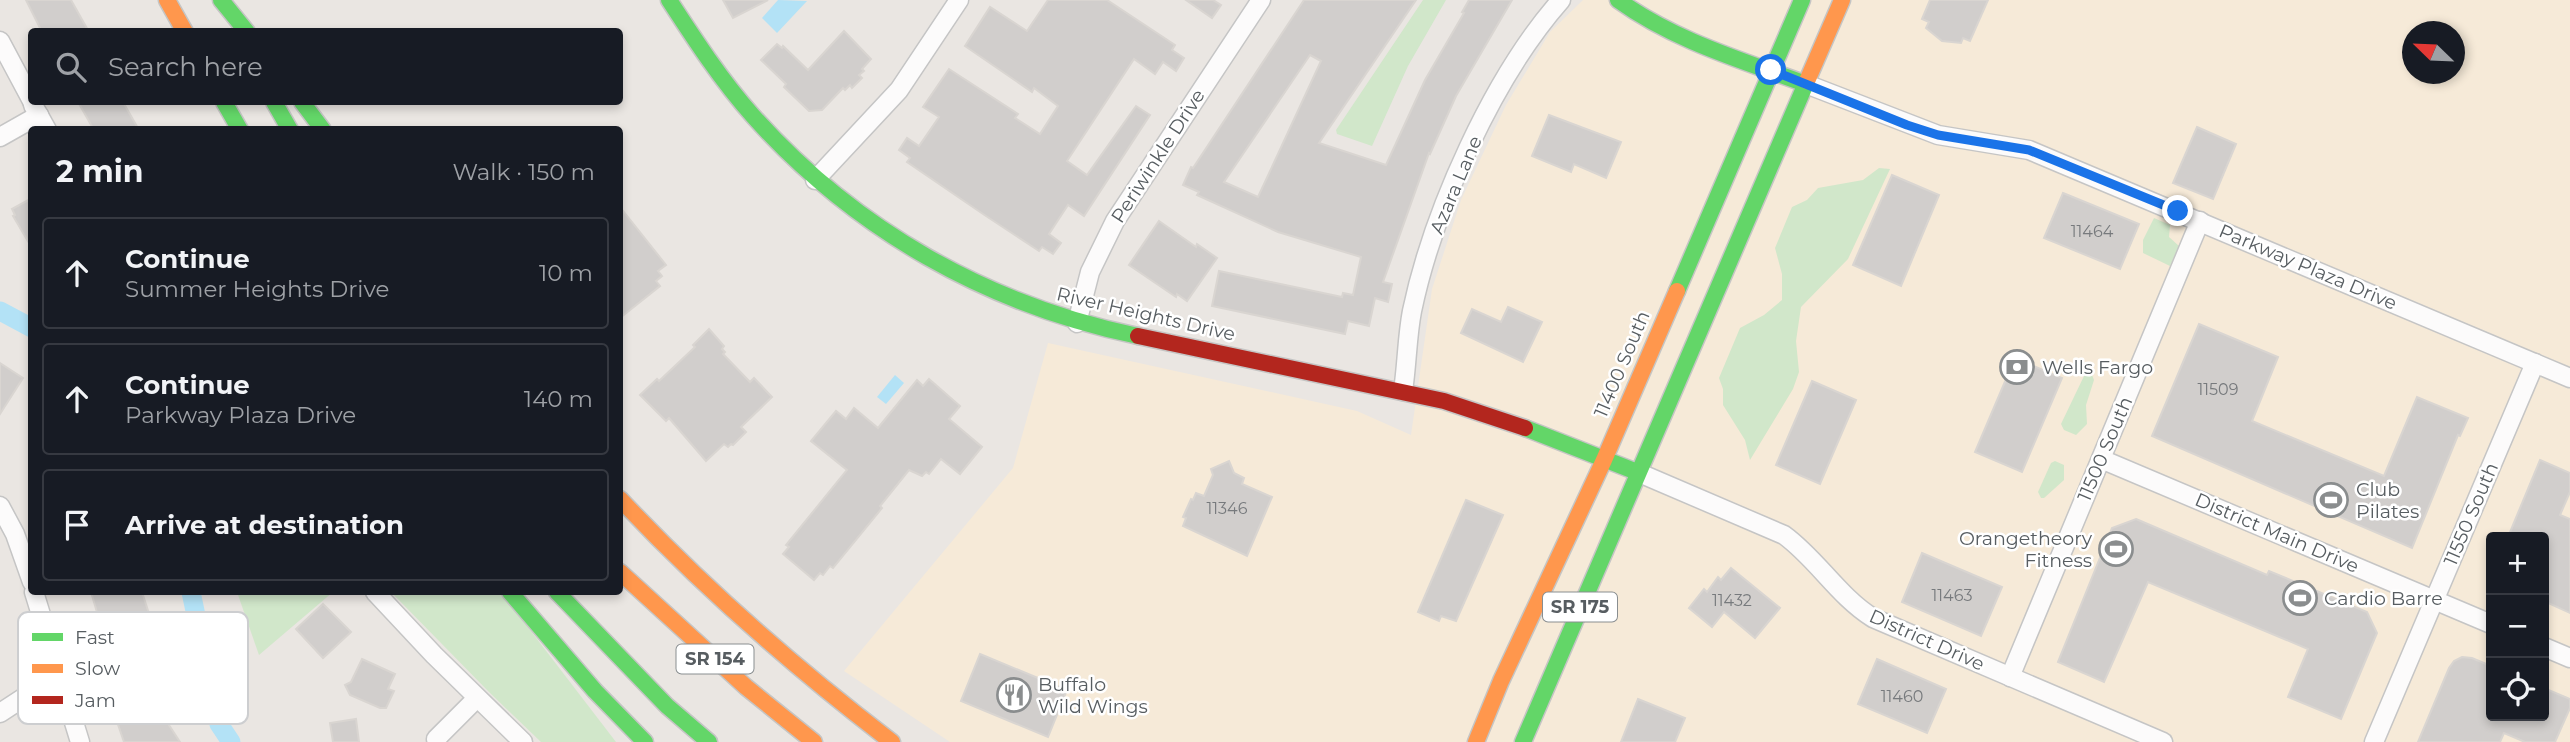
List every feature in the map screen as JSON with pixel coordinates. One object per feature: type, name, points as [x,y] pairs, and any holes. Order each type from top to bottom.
[{"type":"main road","points":[[167,0],[183,28]]},
{"type":"main road","points":[[218,0],[231,28]]},
{"type":"main road","points":[[218,0],[243,28]]},
{"type":"main road","name":"River Heights Drive","points":[[669,0],[714,70],[771,138],[815,180],[870,223],[942,268],[1019,303],[1077,323],[1403,391],[1485,413],[1637,472]]},
{"type":"main road","points":[[1618,0],[1667,30],[1732,58],[1805,84]]},
{"type":"main road","name":"11400 South","points":[[1476,742],[1501,681],[1604,460],[1802,0]]},
{"type":"main road","name":"SR 175","points":[[1523,742],[1842,0]]},
{"type":"main road","points":[[226,105],[238,126]]},
{"type":"main road","points":[[276,105],[288,126]]},
{"type":"main road","points":[[304,105],[320,126]]},
{"type":"main road","points":[[623,502],[752,627],[892,742]]},
{"type":"main road","name":"SR 154","points":[[623,575],[746,687],[814,742]]},
{"type":"main road","points":[[513,595],[595,691],[645,742]]},
{"type":"main road","points":[[560,595],[667,706],[709,742]]},
{"type":"street","points":[[815,180],[898,90],[959,0]]},
{"type":"street","name":"Periwinkle Drive","points":[[1077,323],[1090,272],[1110,230],[1261,0]]},
{"type":"street","name":"Azara Lane","points":[[1403,391],[1413,309],[1430,250],[1452,190],[1483,122],[1507,78],[1561,0]]},
{"type":"street","points":[[0,41],[28,95]]},
{"type":"street","name":"Parkway Plaza Drive","points":[[1805,84],[1938,135],[2029,150],[2570,378]]},
{"type":"street","points":[[0,137],[37,112]]},
{"type":"street","name":"11500 South","points":[[2010,677],[2200,221]]},
{"type":"street","name":"11550 South","points":[[2374,742],[2535,363]]},
{"type":"street","name":"District Main Drive","points":[[2101,459],[2486,622]]},
{"type":"street","name":"District Drive","points":[[1637,472],[1784,536],[1802,549],[1846,597],[1872,618],[2163,742]]},
{"type":"street","points":[[0,506],[15,534],[28,571]]},
{"type":"street","points":[[35,595],[40,612]]},
{"type":"street","points":[[377,595],[523,742]]},
{"type":"street","points":[[2549,648],[2570,658]]},
{"type":"street","points":[[436,739],[477,698]]},
{"type":"street","points":[[0,713],[18,699]]},
{"type":"street","points":[[74,724],[80,742]]},
{"type":"shaded area","points":[[1583,0],[2570,0],[2570,742],[950,742],[844,671],[1013,468],[1048,343],[1357,411],[1411,435],[1432,289],[1461,200],[1506,105],[1550,32]]},
{"type":"green space","points":[[1423,0],[1446,0],[1408,66],[1372,146],[1337,134],[1336,130]]},
{"type":"green space","points":[[1879,168],[1890,169],[1848,259],[1801,307],[1796,341],[1799,372],[1793,389],[1750,460],[1745,440],[1723,405],[1723,389],[1719,378],[1740,328],[1764,315],[1782,300],[1782,274],[1775,248],[1792,207],[1807,200],[1818,188],[1863,180]]},
{"type":"green space","points":[[2154,218],[2170,225],[2169,237],[2179,246],[2170,266],[2143,253],[2143,240]]},
{"type":"green space","points":[[2085,374],[2092,375],[2094,380],[2086,405],[2087,424],[2076,435],[2064,430],[2061,424]]},
{"type":"green space","points":[[2055,461],[2064,465],[2064,480],[2041,498],[2038,492],[2051,463]]},
{"type":"green space","points":[[238,595],[329,595],[259,655],[248,624],[248,612],[244,612]]},
{"type":"green space","points":[[394,595],[503,595],[616,742],[541,742]]},
{"type":"water","points":[[778,0],[807,1],[777,33],[762,18]]},
{"type":"water","points":[[895,375],[904,383],[886,404],[877,397]]},
{"type":"building","points":[[26,0],[71,0],[87,28],[40,28]]},
{"type":"building","points":[[723,0],[768,0],[733,18]]},
{"type":"building","points":[[1048,0],[1107,0],[1175,45],[1172,50],[1184,58],[1176,71],[1163,62],[1155,74],[1134,59],[1067,161],[1087,175],[1136,106],[1150,115],[1084,216],[1068,205],[1049,234],[1061,243],[1053,254],[1042,247],[1039,251],[983,214],[907,162],[910,158],[899,150],[907,138],[919,146],[939,117],[923,107],[949,69],[1018,114],[1015,118],[1040,134],[1058,106],[1034,88],[1032,92],[965,46],[990,7],[1027,31]]},
{"type":"building","points":[[1186,0],[1213,0],[1221,5],[1212,18]]},
{"type":"building","points":[[1304,0],[1416,0],[1319,143],[1386,165],[1425,80],[1469,0],[1512,0],[1456,96],[1429,153],[1383,282],[1392,284],[1388,302],[1375,298],[1369,326],[1348,321],[1345,334],[1212,306],[1219,271],[1342,297],[1343,293],[1353,295],[1361,257],[1278,232],[1197,195],[1199,192],[1183,185],[1191,167],[1193,168]],"holes":[[[1310,55],[1321,61],[1258,197],[1224,182]]]},
{"type":"building","points":[[1930,0],[1988,0],[1970,41],[1963,38],[1961,43],[1942,41],[1926,28],[1929,22],[1922,19]]},
{"type":"building","points":[[844,31],[871,59],[859,75],[862,78],[852,88],[850,85],[845,90],[843,88],[822,110],[809,111],[761,60],[777,44],[782,48],[783,46],[808,70]]},
{"type":"building","points":[[80,105],[125,105],[137,126],[92,126]]},
{"type":"building","points":[[1549,115],[1621,142],[1606,178],[1574,164],[1571,172],[1532,156]]},
{"type":"building","points":[[2197,127],[2236,144],[2213,199],[2173,183]]},
{"type":"building","points":[[1892,175],[1939,195],[1901,286],[1853,265]]},
{"type":"building","points":[[2063,193],[2139,224],[2120,269],[2044,238]]},
{"type":"building","points":[[28,200],[28,241],[13,216],[15,215],[12,209]]},
{"type":"building","points":[[623,211],[666,265],[658,271],[662,276],[656,281],[660,286],[623,316]]},
{"type":"building","points":[[1159,221],[1217,258],[1187,301],[1177,294],[1176,297],[1129,265]]},
{"type":"building","points":[[1508,307],[1542,322],[1523,362],[1461,333],[1472,309],[1501,322]]},
{"type":"building","points":[[2199,324],[2278,357],[2252,421],[2384,476],[2417,397],[2468,418],[2460,436],[2458,435],[2412,548],[2152,436]]},
{"type":"building","points":[[709,329],[724,346],[723,354],[750,382],[754,378],[772,397],[741,427],[746,432],[733,445],[728,447],[724,444],[706,461],[669,418],[666,421],[640,395],[695,347],[693,345]]},
{"type":"building","points":[[2015,358],[2062,378],[2022,472],[1975,452]]},
{"type":"building","points":[[0,363],[23,378],[0,414]]},
{"type":"building","points":[[929,379],[960,406],[949,419],[982,447],[960,474],[941,459],[929,474],[926,472],[922,476],[909,470],[833,568],[830,566],[823,575],[820,573],[814,580],[783,554],[789,547],[786,545],[847,470],[811,441],[836,411],[846,419],[854,408],[878,428],[917,380],[923,386]]},
{"type":"building","points":[[1812,381],[1856,400],[1820,484],[1776,465]]},
{"type":"building","points":[[2540,460],[2570,473],[2570,492],[2560,515],[2570,519],[2570,613],[2549,603],[2549,532],[2510,532]]},
{"type":"building","points":[[1229,461],[1234,473],[1244,478],[1242,484],[1272,497],[1247,556],[1183,526],[1186,518],[1183,517],[1191,499],[1193,500],[1196,493],[1204,496],[1213,475],[1211,469]]},
{"type":"building","points":[[1466,500],[1503,515],[1456,621],[1441,616],[1439,621],[1418,612]]},
{"type":"building","points":[[2136,519],[2267,575],[2269,571],[2367,612],[2377,633],[2341,719],[2288,697],[2308,649],[2148,582],[2104,682],[2058,662],[2112,528]]},
{"type":"building","points":[[1922,553],[2002,587],[1981,636],[1902,602]]},
{"type":"building","points":[[1731,568],[1780,608],[1755,638],[1724,612],[1712,627],[1689,608],[1704,589],[1707,592],[1718,577],[1721,580]]},
{"type":"building","points":[[92,595],[143,595],[148,612],[97,612]]},
{"type":"building","points":[[323,604],[351,632],[323,658],[296,629]]},
{"type":"building","name":"Buffalo Wild Wings","points":[[980,654],[1067,690],[1048,737],[961,701]]},
{"type":"building","points":[[2462,657],[2486,664],[2486,721],[2549,721],[2549,690],[2570,699],[2570,708],[2555,742],[2525,742],[2504,733],[2500,742],[2418,742],[2454,661]]},
{"type":"building","points":[[362,659],[395,674],[388,689],[394,691],[386,708],[350,695],[345,685],[351,682]]},
{"type":"building","points":[[1877,659],[1946,689],[1927,733],[1858,704]]},
{"type":"building","points":[[1638,699],[1685,718],[1675,742],[1621,742]]},
{"type":"building","points":[[356,719],[359,742],[333,742],[330,723]]},
{"type":"building","points":[[118,724],[168,724],[180,742],[124,742]]},
{"type":"waterway","points":[[0,311],[28,326]]},
{"type":"waterway","points":[[192,595],[195,612]]},
{"type":"waterway","points":[[219,724],[231,742]]},
{"type":"traffic: fast","points":[[221,0],[244,28]]},
{"type":"traffic: fast","points":[[669,0],[719,74],[753,116],[793,157],[835,194],[880,228],[977,283],[1029,305],[1138,336]]},
{"type":"traffic: fast","points":[[1618,0],[1685,38],[1806,84]]},
{"type":"traffic: fast","points":[[1677,291],[1802,0]]},
{"type":"traffic: fast","points":[[1523,742],[1807,81]]},
{"type":"traffic: fast","points":[[226,105],[238,126]]},
{"type":"traffic: fast","points":[[276,105],[288,126]]},
{"type":"traffic: fast","points":[[304,105],[320,126]]},
{"type":"traffic: fast","points":[[1525,428],[1637,472]]},
{"type":"traffic: fast","points":[[513,595],[595,691],[645,742]]},
{"type":"traffic: fast","points":[[560,595],[667,706],[709,742]]},
{"type":"traffic: slow","points":[[167,0],[183,28]]},
{"type":"traffic: slow","points":[[1807,81],[1842,0]]},
{"type":"traffic: slow","points":[[1476,742],[1501,681],[1604,460],[1677,291]]},
{"type":"traffic: slow","points":[[623,502],[751,626],[892,742]]},
{"type":"traffic: slow","points":[[623,575],[746,687],[814,742]]},
{"type":"traffic: jam","points":[[1138,336],[1444,401],[1525,428]]},
{"type":"place","name":"Wells Fargo","points":[[2017,367]]},
{"type":"place","name":"Club Pilates","points":[[2331,500]]},
{"type":"place","name":"Orangetheory Fitness","points":[[2116,549]]},
{"type":"place","name":"Cardio Barre","points":[[2300,598]]},
{"type":"place","name":"Buffalo Wild Wings","points":[[1014,695]]},
{"type":"route","points":[[1771,70],[1938,135],[2029,150],[2178,211]]}]
